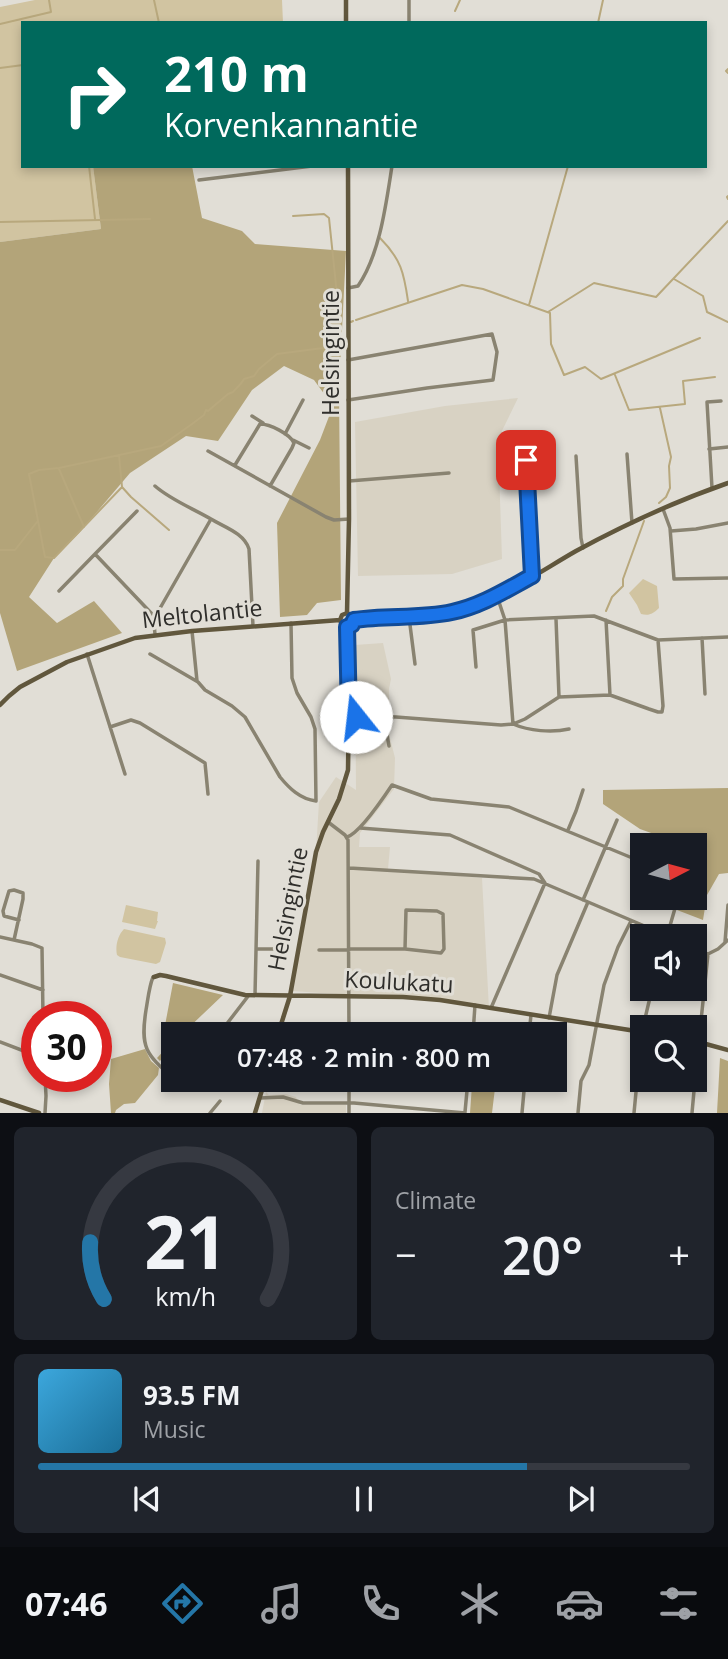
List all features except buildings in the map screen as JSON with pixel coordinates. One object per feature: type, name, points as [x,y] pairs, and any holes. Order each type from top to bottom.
[{"type":"main road","points":[[346,0],[346,21]]},
{"type":"main road","name":"Helsingintie","points":[[347,613],[348,168]]},
{"type":"main road","points":[[354,620],[453,612],[476,605],[632,523],[728,483]]},
{"type":"main road","points":[[347,613],[352,615],[354,620],[352,625],[347,627],[342,625],[340,620],[342,615],[347,613]]},
{"type":"main road","name":"Meltolantie","points":[[0,705],[20,687],[67,662],[135,638],[155,634],[340,620]]},
{"type":"main road","name":"Helsingintie","points":[[282,1022],[290,996],[312,867],[319,841],[346,779],[349,716],[347,627]]},
{"type":"main road","name":"Koulukatu","points":[[154,977],[166,976],[252,995],[440,1000],[630,1029]]},
{"type":"main road","points":[[707,1045],[728,1050]]},
{"type":"main road","points":[[255,1113],[262,1092]]},
{"type":"main road","points":[[0,1100],[39,1113]]},
{"type":"street","points":[[409,0],[410,21]]},
{"type":"street","points":[[199,180],[296,168]]},
{"type":"street","points":[[348,288],[358,286],[366,272],[380,228],[393,168]]},
{"type":"street","points":[[348,360],[492,334],[497,352],[493,380],[348,400]]},
{"type":"street","points":[[285,435],[303,400]]},
{"type":"street","points":[[712,488],[707,402],[721,401]]},
{"type":"street","points":[[252,416],[309,448]]},
{"type":"street","points":[[235,466],[258,426],[263,423]]},
{"type":"street","points":[[270,486],[292,448],[293,440]]},
{"type":"street","points":[[709,449],[728,447]]},
{"type":"street","points":[[208,451],[330,519],[349,519]]},
{"type":"street","points":[[627,454],[632,523]]},
{"type":"street","points":[[576,456],[580,538],[583,548]]},
{"type":"street","points":[[526,460],[532,576]]},
{"type":"street","points":[[349,481],[449,473]]},
{"type":"street","points":[[155,486],[164,494],[238,534],[247,542],[253,626]]},
{"type":"street","points":[[663,509],[671,531],[674,579],[728,578]]},
{"type":"street","points":[[59,590],[137,511]]},
{"type":"street","points":[[153,615],[159,610],[211,519]]},
{"type":"street","points":[[671,531],[728,523]]},
{"type":"street","points":[[95,554],[153,615],[155,634]]},
{"type":"street","points":[[496,596],[505,620],[513,724]]},
{"type":"street","points":[[476,667],[473,630],[505,620],[594,616],[658,640],[728,637]]},
{"type":"street","points":[[409,617],[415,664]]},
{"type":"street","points":[[556,619],[559,697]]},
{"type":"street","points":[[606,620],[610,695]]},
{"type":"street","points":[[150,654],[198,682],[205,690],[245,717],[280,777],[300,796],[316,801],[315,729],[292,678],[291,623]]},
{"type":"street","points":[[192,631],[198,682]]},
{"type":"street","points":[[702,638],[705,694]]},
{"type":"street","points":[[349,716],[501,725],[525,719],[559,697],[610,695],[662,712],[658,640]]},
{"type":"street","points":[[87,654],[125,774]]},
{"type":"street","points":[[387,717],[389,746]]},
{"type":"street","points":[[110,727],[131,720],[140,723],[205,763],[208,794]]},
{"type":"street","points":[[513,724],[537,730],[569,729]]},
{"type":"street","points":[[347,837],[353,836],[393,785],[431,799],[509,807],[630,857]]},
{"type":"street","points":[[568,830],[583,790]]},
{"type":"street","points":[[549,1018],[557,975],[617,820]]},
{"type":"street","points":[[328,821],[347,837],[349,1022]]},
{"type":"street","points":[[360,828],[450,835],[539,874],[545,883]]},
{"type":"street","points":[[229,1022],[252,995],[258,861]]},
{"type":"street","points":[[349,868],[525,878],[545,883],[640,924]]},
{"type":"street","points":[[491,1008],[545,883]]},
{"type":"street","points":[[14,940],[19,919],[23,893],[9,891],[4,916],[19,919]]},
{"type":"street","points":[[700,1015],[709,954],[727,941],[728,905]]},
{"type":"street","points":[[319,950],[405,949],[443,952],[443,914],[437,911],[405,910],[405,949]]},
{"type":"street","points":[[578,1113],[581,1081],[589,1065],[604,985],[631,920]]},
{"type":"street","points":[[0,937],[42,948],[43,1001]]},
{"type":"street","points":[[256,949],[285,949]]},
{"type":"street","points":[[0,975],[43,990]]},
{"type":"street","points":[[154,977],[146,1009],[144,1038],[147,1051],[161,1067]]},
{"type":"street","points":[[474,1022],[475,1005]]},
{"type":"street","points":[[531,1015],[531,1022]]},
{"type":"street","points":[[0,1042],[21,1050]]},
{"type":"street","points":[[45,1113],[46,1092]]},
{"type":"street","points":[[349,1092],[349,1113]]},
{"type":"street","points":[[260,1098],[283,1097],[300,1103],[349,1103],[465,1113],[467,1092]]},
{"type":"street","points":[[522,1113],[524,1092]]},
{"type":"street","points":[[634,1113],[636,1092]]},
{"type":"street","points":[[692,1113],[694,1092]]},
{"type":"street","points":[[210,1113],[220,1101]]},
{"type":"shaded area","points":[[35,0],[282,0],[283,21],[21,21],[21,168],[93,168],[101,229],[0,242],[0,7]]},
{"type":"shaded area","points":[[93,168],[192,168],[202,218],[242,231],[255,244],[346,251],[339,390],[341,600],[317,603],[307,615],[280,617],[277,523],[320,440],[333,406],[314,380],[284,366],[252,390],[218,441],[186,436],[130,473],[54,558],[29,597],[57,623],[94,601],[122,633],[17,671],[0,613],[0,242],[101,229]]},
{"type":"shaded area","points":[[518,398],[498,439],[502,559],[452,574],[358,576],[355,422],[445,406]]},
{"type":"shaded area","points":[[643,579],[657,586],[659,608],[649,615],[641,614],[629,593]]},
{"type":"shaded area","points":[[383,643],[391,679],[390,738],[395,758],[394,789],[360,833],[359,847],[390,847],[388,869],[482,878],[489,1009],[439,1001],[292,991],[315,867],[319,802],[336,777],[356,790],[355,645]]},
{"type":"shaded area","points":[[728,788],[728,873],[719,874],[707,895],[707,833],[651,833],[640,829],[603,804],[603,790]]},
{"type":"shaded area","points":[[126,905],[158,912],[155,929],[122,922]]},
{"type":"shaded area","points":[[677,910],[705,910],[703,920]]},
{"type":"shaded area","points":[[124,929],[165,938],[160,962],[156,964],[117,955],[116,948]]},
{"type":"shaded area","points":[[173,983],[223,995],[195,1022],[166,1022]]},
{"type":"shaded area","points":[[145,1049],[151,1061],[159,1068],[158,1075],[135,1103],[124,1104],[115,1113],[111,1113],[110,1092],[112,1092],[112,1059]]},
{"type":"shaded area","points":[[720,1058],[728,1061],[728,1113],[717,1113]]},
{"type":"shaded area","points":[[266,1092],[269,1095],[286,1094],[296,1097],[300,1105],[346,1105],[346,1113],[262,1113]]},
{"type":"shaded area","points":[[472,1092],[495,1092],[492,1113],[470,1113]]},
{"type":"waterway","points":[[0,24],[51,12],[49,0]]},
{"type":"waterway","points":[[154,0],[159,21]]},
{"type":"waterway","points":[[455,11],[460,0]]},
{"type":"waterway","points":[[598,21],[603,0]]},
{"type":"waterway","points":[[0,68],[21,65]]},
{"type":"waterway","points":[[728,69],[728,73]]},
{"type":"waterway","points":[[89,168],[95,219]]},
{"type":"waterway","points":[[529,305],[567,168]]},
{"type":"waterway","points":[[122,487],[54,558],[45,557],[29,474],[161,446],[233,392],[244,379],[254,376],[277,354],[323,348],[335,337],[340,330],[340,324],[329,218],[324,214],[293,216]]},
{"type":"waterway","points":[[0,222],[150,219]]},
{"type":"waterway","points":[[548,312],[594,283],[656,297],[728,221]]},
{"type":"waterway","points":[[380,238],[393,253],[400,267],[408,301]]},
{"type":"waterway","points":[[674,279],[703,296],[707,312],[728,322]]},
{"type":"waterway","points":[[356,320],[462,285],[483,289],[550,313],[551,344],[564,375],[585,367],[601,379],[700,338]]},
{"type":"waterway","points":[[615,375],[629,410],[685,404],[683,381],[715,377]]},
{"type":"waterway","points":[[659,503],[670,488],[671,457],[660,408]]},
{"type":"waterway","points":[[119,455],[122,487],[169,530]]},
{"type":"waterway","points":[[59,469],[84,527]]},
{"type":"waterway","points":[[606,611],[612,597],[623,586],[623,579],[644,521]]},
{"type":"waterway","points":[[0,550],[15,550],[37,522]]},
{"type":"route","points":[[356,717],[349,716],[347,627],[352,625],[354,620],[409,617],[466,609],[532,576],[526,460]]}]
